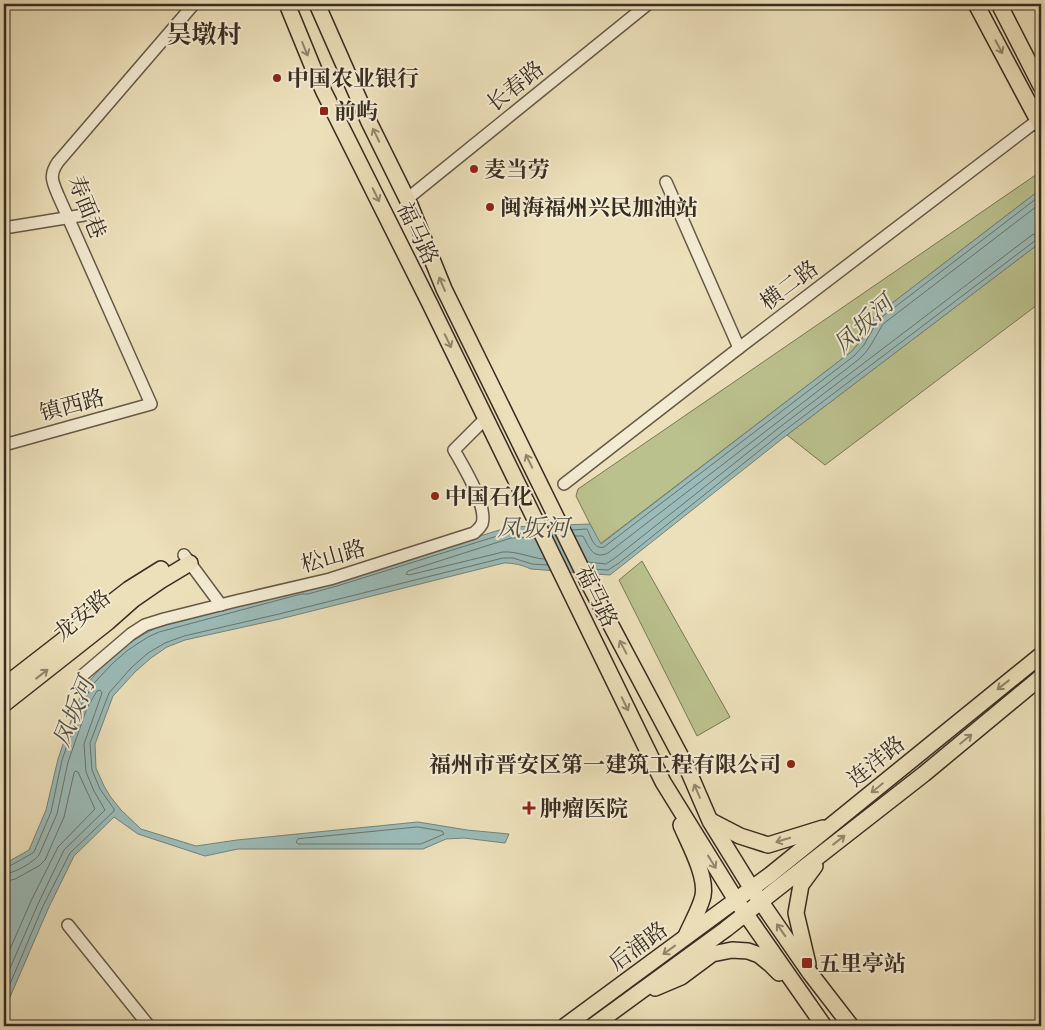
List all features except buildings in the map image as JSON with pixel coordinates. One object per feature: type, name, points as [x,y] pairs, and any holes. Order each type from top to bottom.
[{"type":"main road","name":"福马路","points":[[287,4],[324,92],[486,418],[663,782],[736,900],[824,1026]]},
{"type":"main road","name":"福马路","points":[[318,4],[370,122],[407,199],[444,289],[588,582],[688,770],[710,820],[752,889],[810,973],[851,1026]]},
{"type":"main road","points":[[976,4],[1040,123]]},
{"type":"main road","points":[[999,4],[1041,86]]},
{"type":"main road","name":"龙安路","points":[[4,686],[129,589],[187,559]]},
{"type":"main road","name":"龙安路","points":[[4,704],[108,622],[134,599],[187,559]]},
{"type":"main road","name":"连洋路","points":[[736,900],[1041,655]]},
{"type":"main road","name":"连洋路","points":[[746,913],[962,743],[1041,678]]},
{"type":"main road","points":[[663,782],[704,882],[703,896],[686,938]]},
{"type":"main road","points":[[710,820],[740,836],[768,845],[829,827]]},
{"type":"main road","points":[[810,973],[796,913],[802,885],[823,853]]},
{"type":"main road","name":"后浦路","points":[[565,1026],[736,900]]},
{"type":"main road","name":"后浦路","points":[[593,1026],[746,913]]},
{"type":"main road","points":[[633,997],[681,977],[712,954],[740,950],[753,953],[764,959],[807,1002]]},
{"type":"street","name":"寿面巷","points":[[151,404],[68,217],[51,174],[58,162],[194,4]]},
{"type":"street","name":"长春路","points":[[407,199],[648,4]]},
{"type":"street","name":"横二路","points":[[564,484],[739,348],[1040,123]]},
{"type":"street","points":[[666,182],[739,348]]},
{"type":"street","points":[[4,228],[84,214]]},
{"type":"street","name":"镇西路","points":[[4,445],[151,404]]},
{"type":"street","name":"松山路","points":[[83,675],[130,634],[145,625],[330,579],[474,533],[481,525],[483,519],[481,504],[454,450],[486,418]]},
{"type":"street","points":[[187,559],[221,605]]},
{"type":"street","points":[[68,925],[149,1026]]},
{"type":"green space","points":[[1040,172],[1041,189],[874,317],[860,342],[851,352],[600,544],[576,496],[578,489]]},
{"type":"green space","points":[[1041,242],[1041,302],[825,465],[787,435]]},
{"type":"green space","points":[[642,561],[730,717],[697,736],[619,580]]},
{"type":"water","name":"凤坂河","points":[[1041,189],[1041,242],[787,435],[610,575],[531,569],[518,564],[504,563],[280,619],[185,640],[167,647],[151,658],[113,696],[95,744],[96,768],[104,786],[121,810],[141,829],[196,846],[237,840],[418,822],[467,830],[509,834],[505,843],[464,838],[446,839],[423,849],[238,849],[205,856],[138,834],[114,817],[74,856],[48,909],[4,1011],[4,864],[29,850],[46,810],[58,759],[77,703],[91,679],[109,659],[125,646],[158,627],[336,581],[509,527],[590,524],[601,544],[851,352],[860,342],[874,317]]},
{"type":"place","name":"中国农业银行","points":[[277,78]]},
{"type":"place","name":"前屿","points":[[324,111]]},
{"type":"place","name":"麦当劳","points":[[474,169]]},
{"type":"place","name":"闽海福州兴民加油站","points":[[490,207]]},
{"type":"place","name":"中国石化","points":[[435,496]]},
{"type":"place","name":"福州市晋安区第一建筑工程有限公司","points":[[791,764]]},
{"type":"place","name":"肿瘤医院","points":[[529,808]]},
{"type":"place","name":"五里亭站","points":[[807,963]]},
{"type":"district","name":"吴墩村","points":[[204,34]]}]
